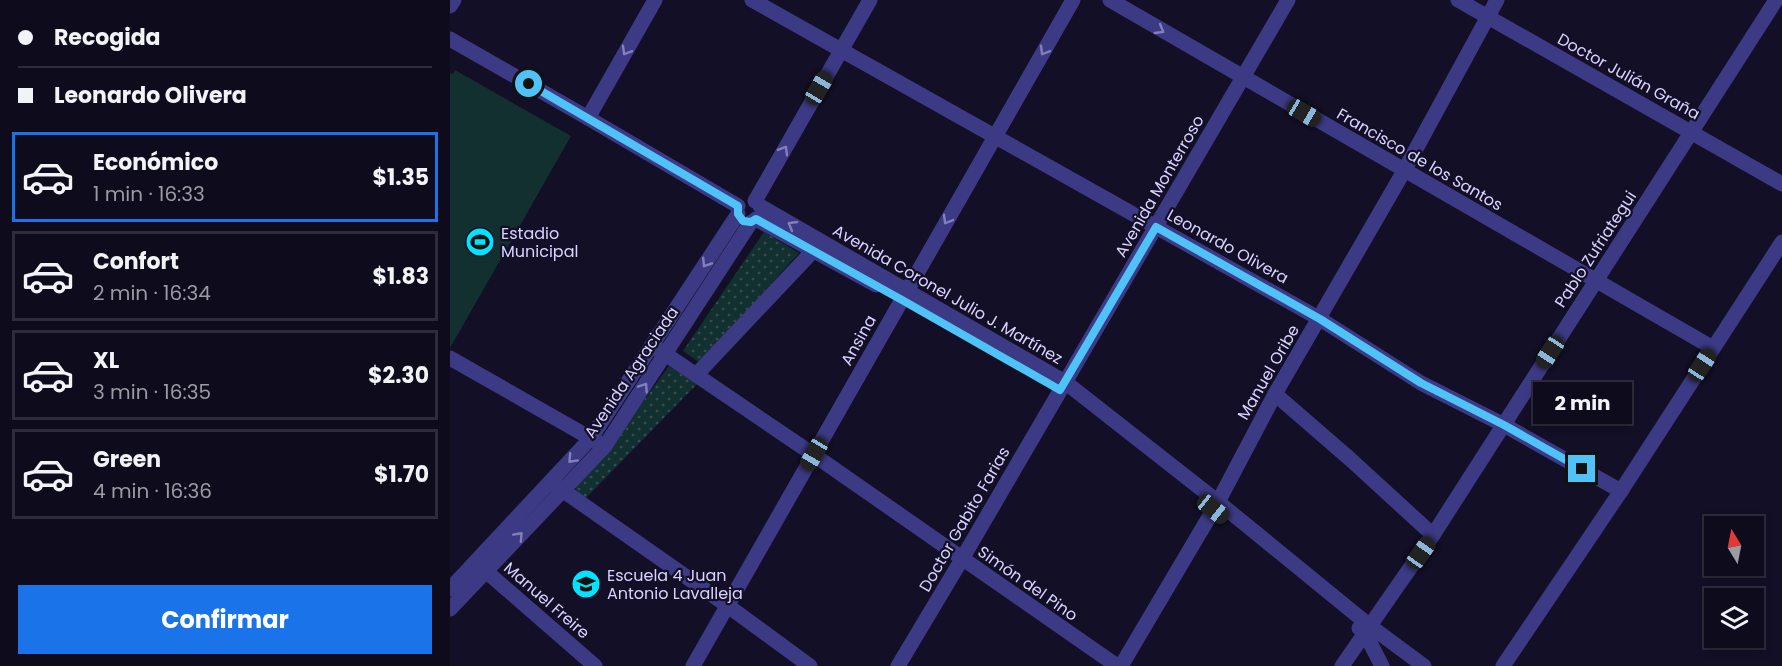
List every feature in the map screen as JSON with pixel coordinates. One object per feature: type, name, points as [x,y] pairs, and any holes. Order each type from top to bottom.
[{"type":"street","points":[[450,6],[454,0]]},
{"type":"street","points":[[588,118],[655,0]]},
{"type":"street","name":"Leonardo Olivera","points":[[752,0],[1320,319],[1421,383],[1504,425],[1621,491]]},
{"type":"street","points":[[750,211],[870,0]]},
{"type":"street","name":"Ansina","points":[[693,666],[1073,0]]},
{"type":"street","name":"Francisco de los Santos","points":[[1110,0],[1713,348]]},
{"type":"street","name":"Avenida Monterroso","points":[[1062,386],[1288,0]]},
{"type":"street","name":"Doctor Julián Graña","points":[[1458,0],[1782,184]]},
{"type":"street","name":"Manuel Oribe","points":[[1119,666],[1215,506],[1275,394],[1404,171],[1497,0]]},
{"type":"street","name":"Pablo Zufriategui","points":[[1342,666],[1433,535],[1776,0]]},
{"type":"street","name":"Avenida Coronel Julio J. Martínez","points":[[450,39],[1062,386],[1368,629],[1424,666]]},
{"type":"street","name":"Avenida Coronel Julio J. Martínez","points":[[750,211],[813,251],[904,296]]},
{"type":"street","name":"Avenida Agraciada","points":[[598,442],[652,345],[750,211]]},
{"type":"street","name":"Avenida Agraciada","points":[[450,609],[481,566],[598,442],[666,354],[750,211]]},
{"type":"street","points":[[1503,666],[1621,491],[1782,242]]},
{"type":"street","points":[[696,375],[813,251]]},
{"type":"street","name":"Simón del Pino","points":[[652,345],[814,454],[1119,666]]},
{"type":"street","points":[[450,358],[598,442]]},
{"type":"street","name":"Doctor Gabito Farias","points":[[898,666],[1062,386]]},
{"type":"street","points":[[1275,394],[1433,535]]},
{"type":"street","points":[[556,486],[810,666]]},
{"type":"street","name":"Avenida Agraciada","points":[[450,589],[481,566]]},
{"type":"street","name":"Manuel Freire","points":[[481,566],[596,666]]},
{"type":"street","points":[[1368,629],[1382,666]]},
{"type":"green space","name":"Estadio Municipal","points":[[455,70],[571,136],[450,348],[450,73],[453,74]]},
{"type":"green space","points":[[764,232],[799,253],[700,363],[683,351]]},
{"type":"green space","points":[[669,366],[697,384],[584,500],[575,492],[576,487],[605,454]]},
{"type":"place","name":"Estadio Municipal","points":[[480,242]]},
{"type":"place","name":"Escuela 4 Juan Antonio Lavalleja","points":[[586,584]]},
{"type":"route","points":[[529,84],[738,206],[738,214],[743,221],[751,222],[756,219],[1060,390],[1156,227],[1320,319],[1421,383],[1504,425],[1582,469]]}]
